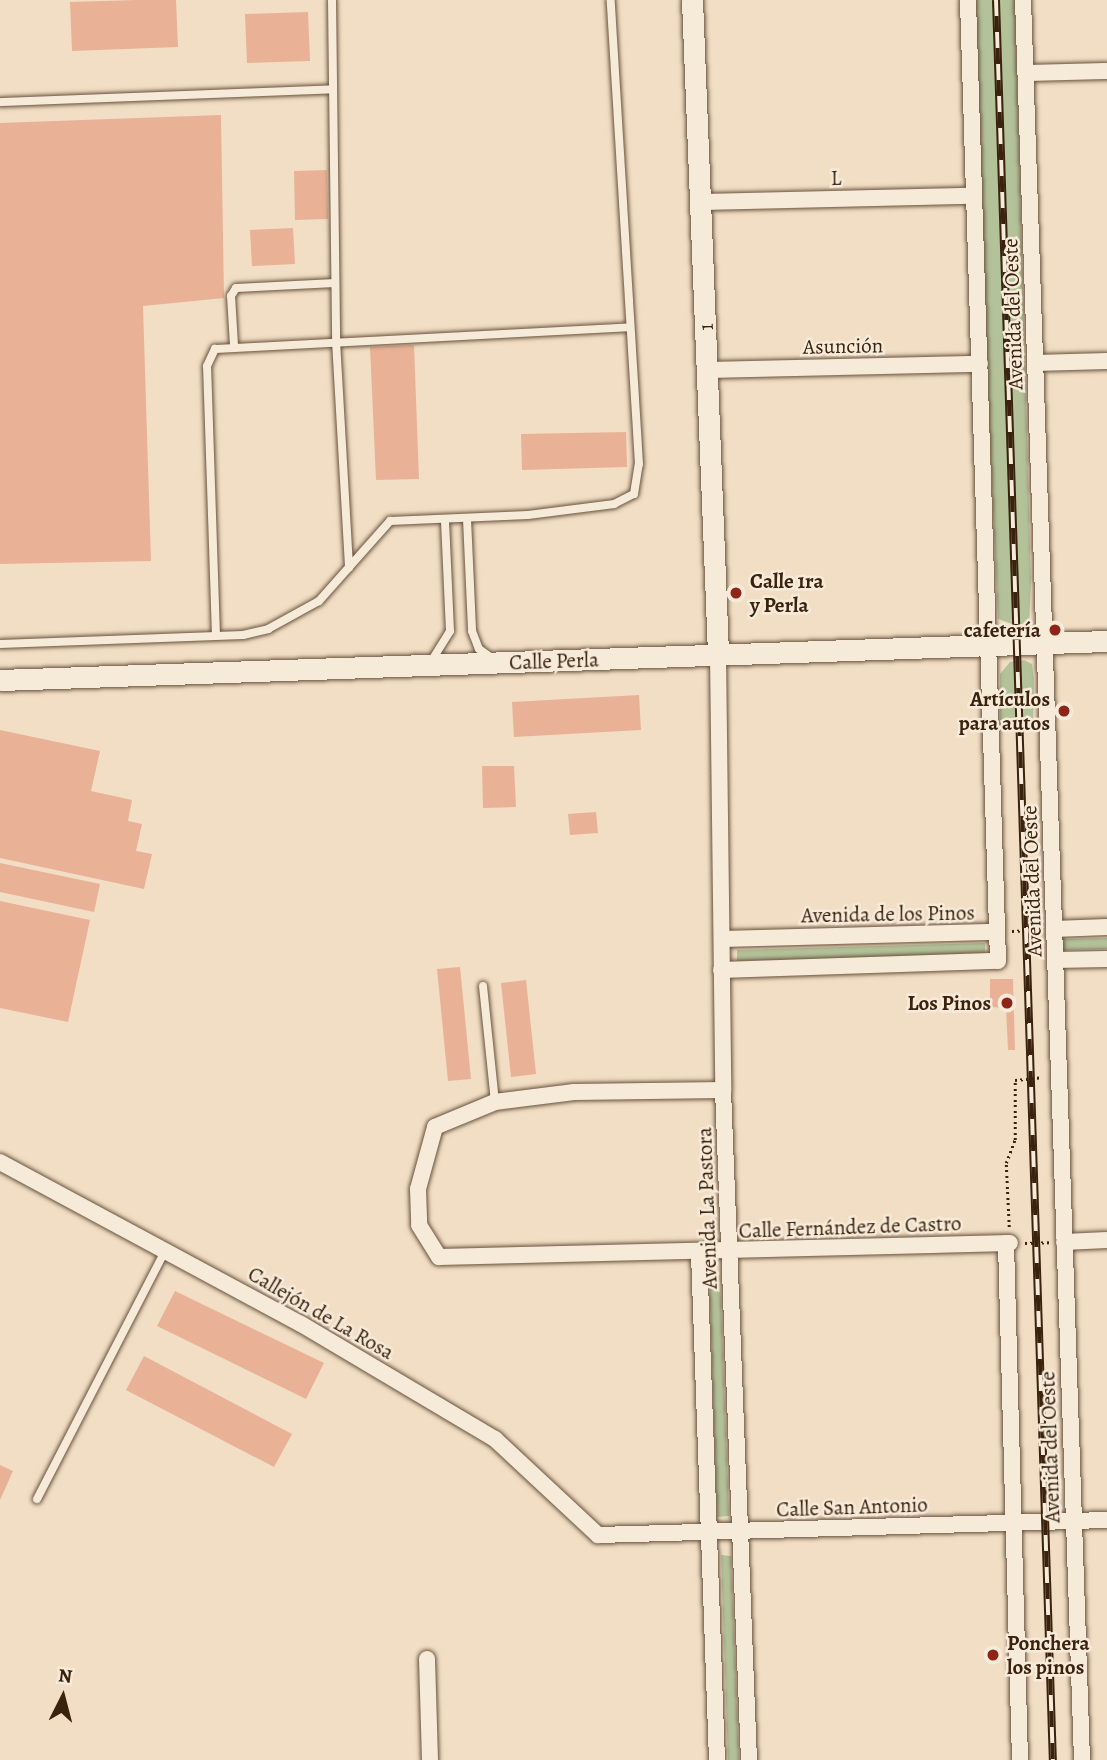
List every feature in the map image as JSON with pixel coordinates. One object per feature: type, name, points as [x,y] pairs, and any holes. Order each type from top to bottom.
[{"type":"main road","name":"1","points":[[692,0],[718,654]]},
{"type":"main road","name":"Calle Perla","points":[[0,680],[1107,641]]},
{"type":"street","name":"Avenida del Oeste","points":[[722,970],[998,961],[968,0]]},
{"type":"street","name":"Avenida del Oeste","points":[[1023,0],[1082,1760]]},
{"type":"street","points":[[1026,73],[1107,71]]},
{"type":"street","name":"L","points":[[700,202],[974,196]]},
{"type":"street","points":[[1035,363],[1107,361]]},
{"type":"street","name":"Asunción","points":[[708,370],[979,364]]},
{"type":"street","name":"Avenida La Pastora","points":[[718,654],[723,1090],[749,1760]]},
{"type":"street","points":[[1054,929],[1107,927]]},
{"type":"street","name":"Avenida de los Pinos","points":[[722,939],[997,932]]},
{"type":"street","points":[[1055,960],[1107,958]]},
{"type":"street","points":[[495,1102],[574,1092],[723,1090]]},
{"type":"street","name":"Calle Fernández de Castro","points":[[495,1102],[435,1127],[418,1189],[419,1225],[439,1257],[699,1253],[1008,1243]]},
{"type":"street","name":"Callejón de La Rosa","points":[[0,1162],[166,1249],[495,1439],[598,1535]]},
{"type":"street","points":[[1064,1242],[1107,1240]]},
{"type":"street","name":"Avenida del Oeste","points":[[1008,1243],[1012,1523],[1020,1760]]},
{"type":"street","name":"Avenida La Pastora","points":[[699,1253],[717,1760]]},
{"type":"street","name":"Calle San Antonio","points":[[598,1535],[1107,1520]]},
{"type":"street","points":[[427,1659],[430,1760]]},
{"type":"lane","points":[[332,0],[335,283],[349,568]]},
{"type":"lane","points":[[0,644],[243,635],[286,621],[319,601],[390,521],[467,519],[614,504],[634,494],[639,464],[628,327],[611,0]]},
{"type":"lane","points":[[0,102],[331,89]]},
{"type":"lane","points":[[234,345],[230,296],[236,288],[335,283]]},
{"type":"lane","points":[[216,636],[206,366],[215,349],[234,345],[628,327]]},
{"type":"lane","points":[[423,665],[444,648],[450,631],[445,519]]},
{"type":"lane","points":[[467,519],[474,641],[487,656],[508,663]]},
{"type":"lane","points":[[482,986],[495,1102]]},
{"type":"lane","points":[[37,1499],[166,1249]]},
{"type":"path","name":"Avenida de los Pinos","points":[[997,932],[1054,929]]},
{"type":"path","points":[[1059,1078],[1015,1080],[1014,1140],[1006,1163],[1008,1243],[1064,1242]]},
{"type":"green space","points":[[970,0],[1015,0],[1031,583],[1029,625],[1021,627],[998,619]]},
{"type":"green space","points":[[1024,660],[1032,664],[1034,678],[1033,723],[1000,725],[1000,674],[1010,662]]},
{"type":"green space","points":[[1107,938],[1107,949],[1063,950],[1062,939]]},
{"type":"green space","points":[[985,943],[985,955],[737,961],[737,950]]},
{"type":"green space","points":[[709,1272],[720,1274],[729,1516],[717,1517]]},
{"type":"green space","points":[[721,1555],[731,1556],[739,1760],[728,1760]]},
{"type":"building","points":[[176,0],[178,47],[72,51],[70,2]]},
{"type":"building","points":[[308,12],[310,61],[247,63],[245,14]]},
{"type":"building","points":[[221,115],[224,298],[143,306],[151,561],[0,564],[0,123]]},
{"type":"building","points":[[327,170],[328,219],[295,220],[294,171]]},
{"type":"building","points":[[293,228],[295,264],[252,266],[250,230]]},
{"type":"building","points":[[414,345],[419,479],[376,480],[370,347]]},
{"type":"building","points":[[626,432],[627,467],[522,470],[521,434]]},
{"type":"building","points":[[639,695],[641,730],[514,737],[512,702]]},
{"type":"building","points":[[0,730],[100,751],[91,791],[132,800],[128,821],[142,824],[136,851],[152,854],[144,889],[0,858]]},
{"type":"building","points":[[482,766],[514,766],[516,807],[483,808]]},
{"type":"building","points":[[596,812],[598,833],[570,835],[568,814]]},
{"type":"building","points":[[0,863],[100,884],[94,912],[0,892]]},
{"type":"building","points":[[0,901],[90,920],[68,1022],[0,1008]]},
{"type":"building","points":[[460,967],[471,1079],[448,1081],[437,969]]},
{"type":"building","points":[[990,979],[1013,979],[1015,1050],[1008,1050],[1006,1008],[990,1007]]},
{"type":"building","points":[[526,980],[536,1074],[511,1077],[501,983]]},
{"type":"building","points":[[175,1291],[324,1363],[306,1399],[157,1326]]},
{"type":"building","points":[[144,1356],[292,1434],[274,1467],[126,1390]]},
{"type":"building","points":[[0,1465],[13,1471],[0,1500]]},
{"type":"railway","points":[[996,0],[1053,1760]]},
{"type":"place","name":"Calle 1ra y Perla","points":[[736,593]]},
{"type":"place","name":"cafetería","points":[[1055,630]]},
{"type":"place","name":"Artículos para autos","points":[[1064,711]]},
{"type":"place","name":"Los Pinos","points":[[1007,1003]]},
{"type":"place","name":"Ponchera los pinos","points":[[993,1655]]}]
